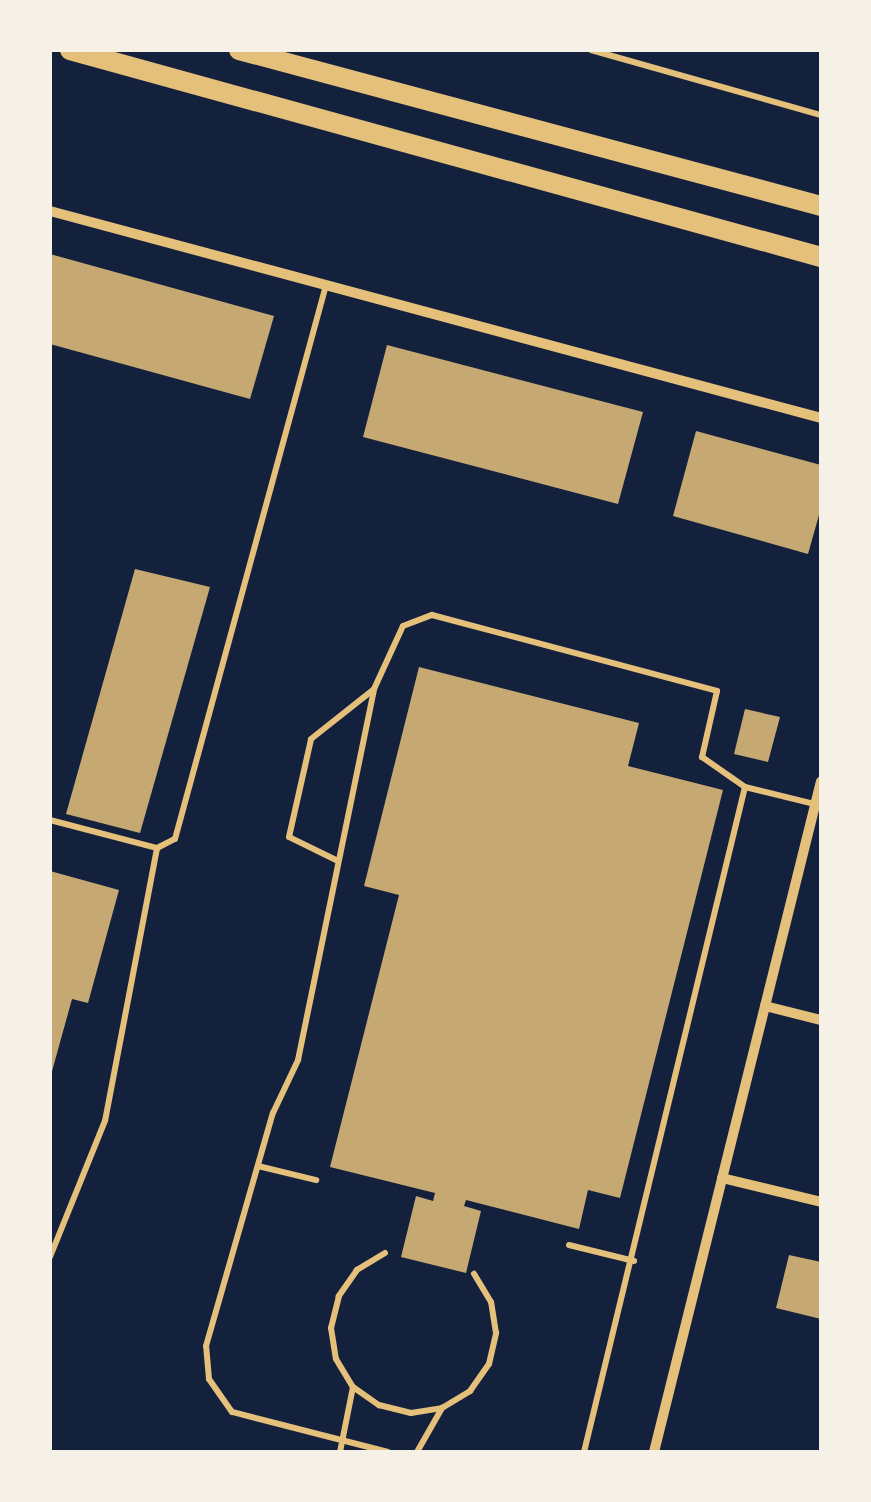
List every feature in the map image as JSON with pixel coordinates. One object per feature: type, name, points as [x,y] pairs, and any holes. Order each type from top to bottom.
[{"type":"main road","points":[[73,50],[821,257]]},
{"type":"main road","points":[[238,50],[821,206]]},
{"type":"street","points":[[50,211],[821,418]]},
{"type":"street","points":[[654,1452],[821,781]]},
{"type":"street","points":[[765,1006],[821,1020]]},
{"type":"street","points":[[722,1178],[821,1202]]},
{"type":"lane","points":[[592,50],[821,115]]},
{"type":"lane","points":[[50,820],[157,848],[176,839],[326,285]]},
{"type":"lane","points":[[388,1452],[232,1412],[209,1379],[206,1346],[258,1166],[298,1060],[374,689],[403,626],[432,616],[717,691],[702,757],[745,786],[815,805]]},
{"type":"lane","points":[[336,860],[290,838],[300,788],[311,739],[374,689]]},
{"type":"lane","points":[[584,1452],[634,1261],[745,786]]},
{"type":"lane","points":[[50,1257],[105,1121],[157,848]]},
{"type":"lane","points":[[258,1166],[316,1180]]},
{"type":"lane","points":[[569,1245],[634,1261]]},
{"type":"lane","points":[[385,1253],[357,1270],[338,1296],[331,1328],[336,1360],[353,1387],[379,1405],[411,1413],[442,1408],[470,1391],[489,1364],[496,1333],[491,1302],[474,1274]]},
{"type":"lane","points":[[340,1452],[353,1387]]},
{"type":"lane","points":[[417,1452],[442,1408]]},
{"type":"building","points":[[50,254],[274,316],[250,399],[50,344]]},
{"type":"building","points":[[387,345],[643,412],[618,504],[363,437]]},
{"type":"building","points":[[696,431],[821,465],[821,508],[808,554],[673,516]]},
{"type":"building","points":[[135,569],[210,587],[140,833],[66,814]]},
{"type":"building","points":[[419,667],[639,723],[628,766],[723,790],[620,1198],[588,1190],[579,1229],[466,1200],[464,1206],[481,1211],[466,1273],[401,1257],[416,1196],[433,1201],[435,1193],[330,1167],[399,895],[364,886]]},
{"type":"building","points":[[745,709],[780,717],[768,762],[734,754]]},
{"type":"building","points":[[50,871],[119,890],[88,1003],[72,999],[51,1075]]},
{"type":"building","points":[[789,1255],[821,1262],[821,1319],[776,1308]]}]
